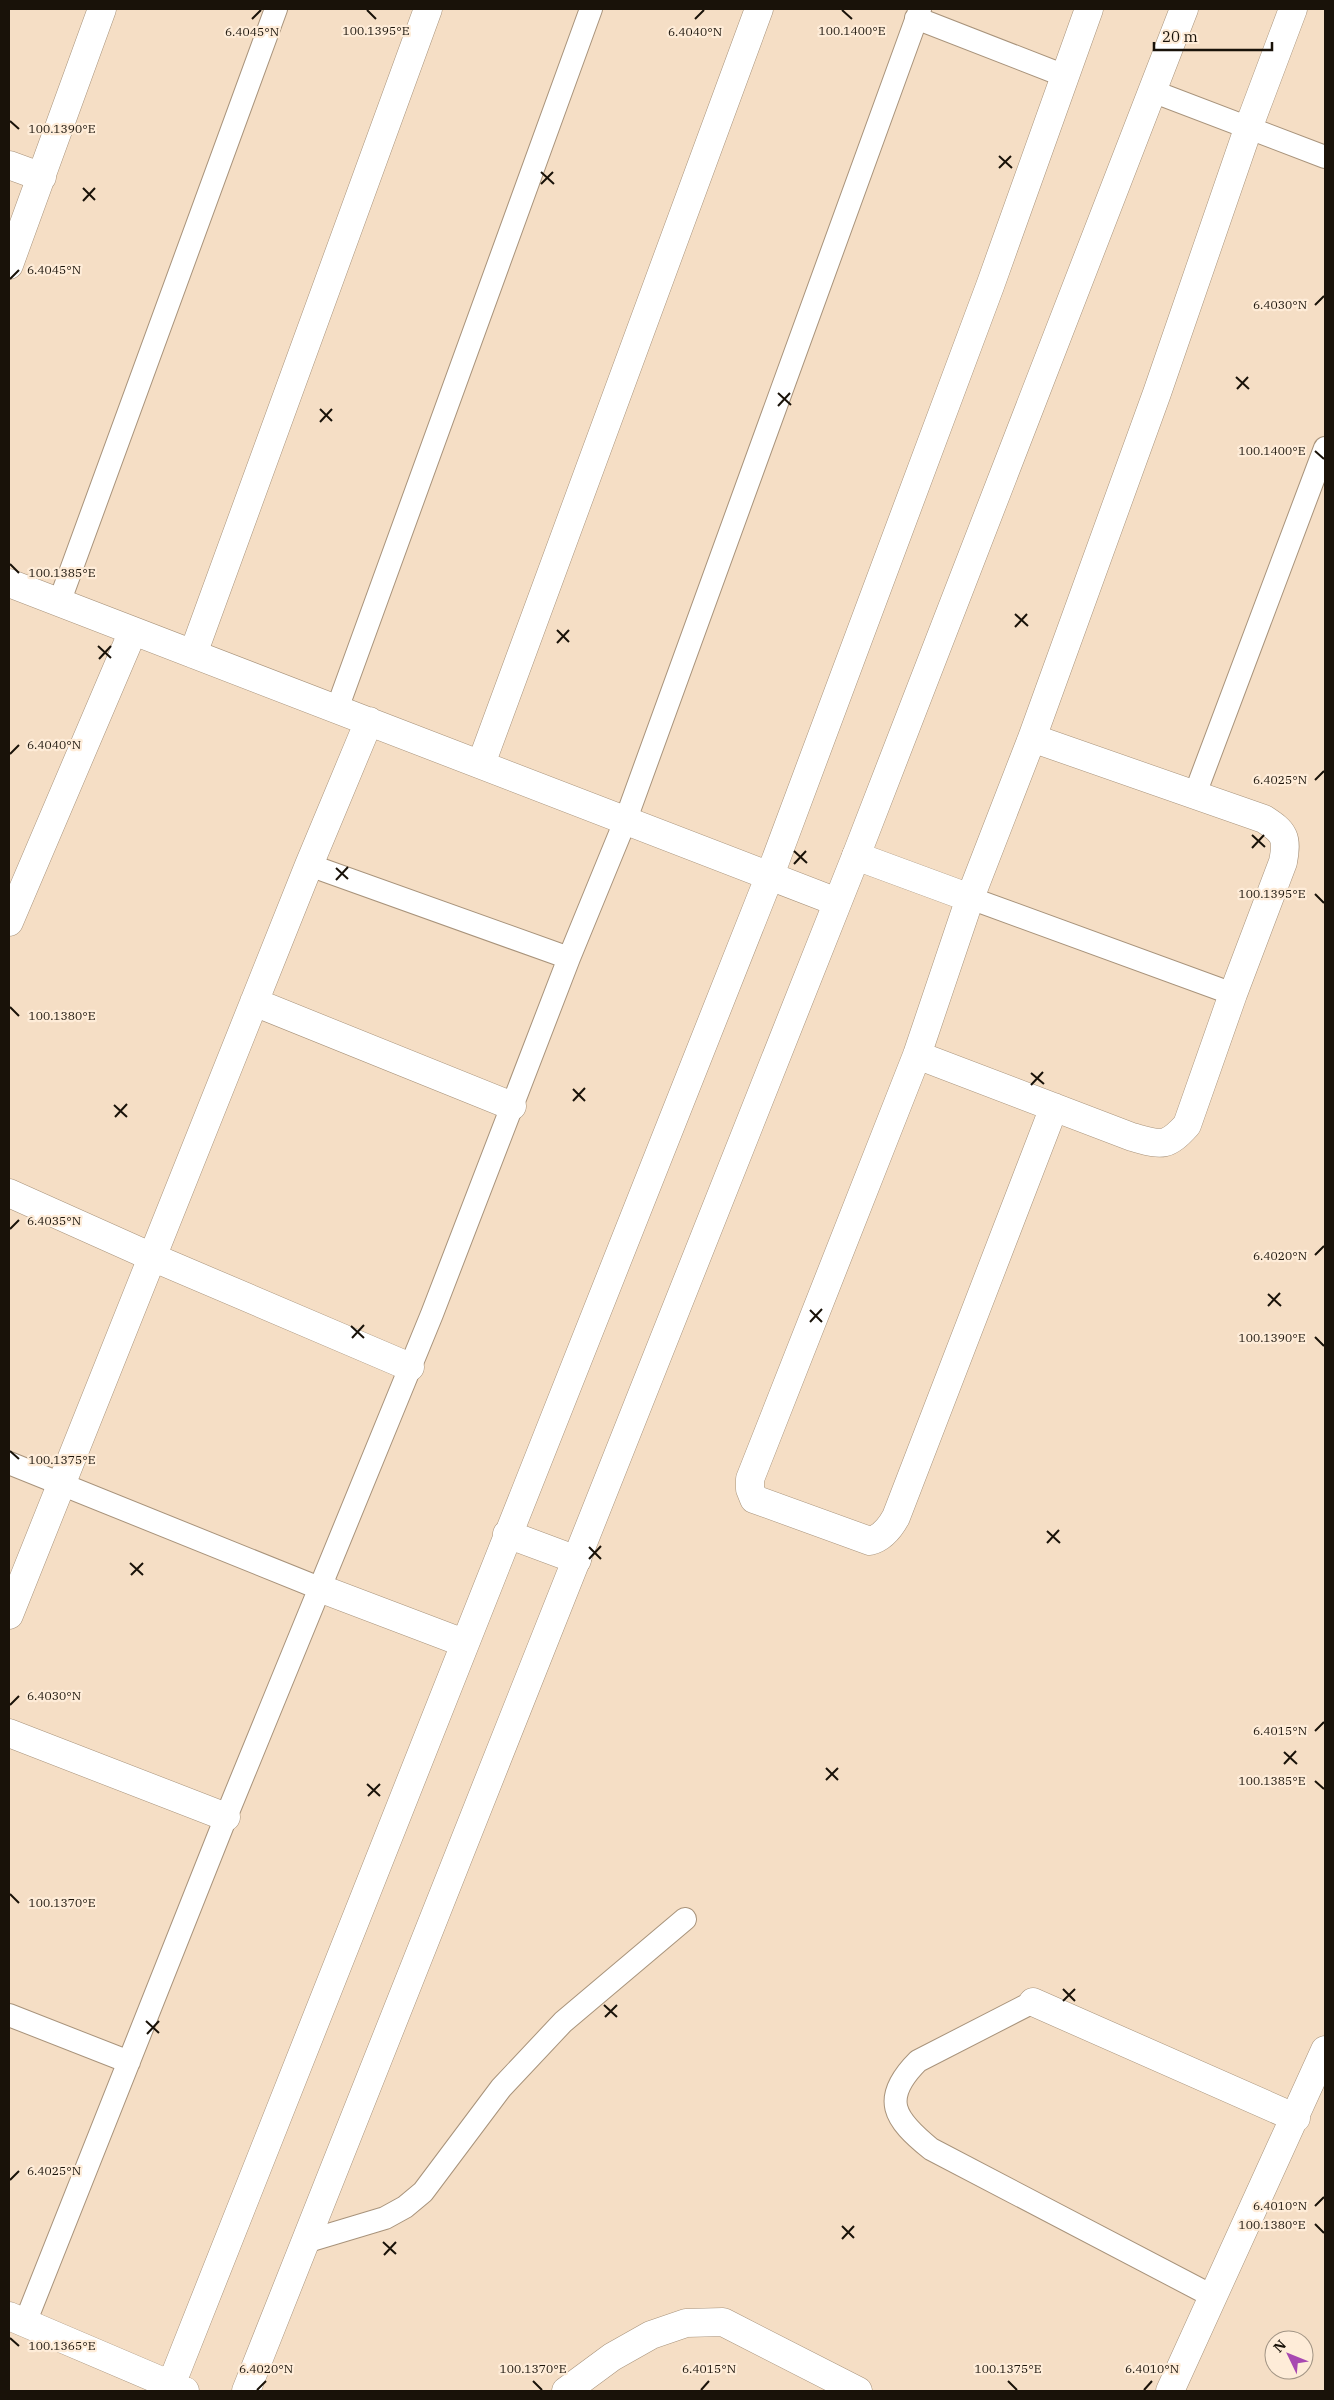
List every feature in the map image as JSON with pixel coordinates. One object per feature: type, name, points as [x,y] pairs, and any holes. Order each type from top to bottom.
[{"type":"street","points":[[9,265],[102,9]]},
{"type":"street","points":[[193,654],[428,9]]},
{"type":"street","points":[[481,764],[759,9]]},
{"type":"street","points":[[17,2320],[178,2388],[464,1643],[770,874],[868,614],[1089,9]]},
{"type":"street","points":[[246,2391],[838,902],[1184,9]]},
{"type":"street","points":[[1054,1107],[896,1518],[891,1526],[877,1540],[870,1541],[754,1499],[750,1489],[750,1480],[917,1055],[970,898],[1032,738],[1157,394],[1249,126],[1293,9]]},
{"type":"street","points":[[9,165],[42,178]]},
{"type":"street","points":[[9,583],[770,874],[838,902]]},
{"type":"street","points":[[9,918],[134,631]]},
{"type":"street","points":[[9,1615],[254,1002],[369,721]]},
{"type":"street","points":[[917,1055],[1132,1137],[1156,1144],[1172,1141],[1188,1125],[1233,994],[1283,862],[1286,844],[1280,830],[1264,819],[1032,738]]},
{"type":"street","points":[[856,856],[970,898]]},
{"type":"street","points":[[254,1002],[512,1106]]},
{"type":"street","points":[[9,1193],[152,1257],[410,1367]]},
{"type":"street","points":[[507,1534],[577,1560]]},
{"type":"street","points":[[320,1588],[464,1643]]},
{"type":"street","points":[[9,1732],[226,1817]]},
{"type":"street","points":[[1033,2002],[1296,2118]]},
{"type":"street","points":[[1170,2391],[1296,2118],[1325,2050]]},
{"type":"street","points":[[566,2391],[612,2357],[650,2334],[686,2323],[724,2322],[858,2391]]},
{"type":"lane","points":[[59,603],[276,9]]},
{"type":"lane","points":[[337,709],[591,9]]},
{"type":"lane","points":[[17,2320],[129,2062],[226,1817],[410,1367],[569,958],[626,820],[918,14],[1065,76]]},
{"type":"lane","points":[[1152,91],[1249,126],[1325,157]]},
{"type":"lane","points":[[1195,794],[1325,448]]},
{"type":"lane","points":[[309,866],[569,958]]},
{"type":"lane","points":[[970,898],[1233,994]]},
{"type":"lane","points":[[9,1463],[320,1588]]},
{"type":"lane","points":[[305,2242],[385,2218],[405,2207],[423,2192],[501,2088],[563,2022],[685,1920]]},
{"type":"lane","points":[[1033,2002],[918,2061],[904,2075],[897,2088],[895,2107],[907,2130],[931,2149],[1214,2297]]},
{"type":"lane","points":[[9,2015],[129,2062]]}]
